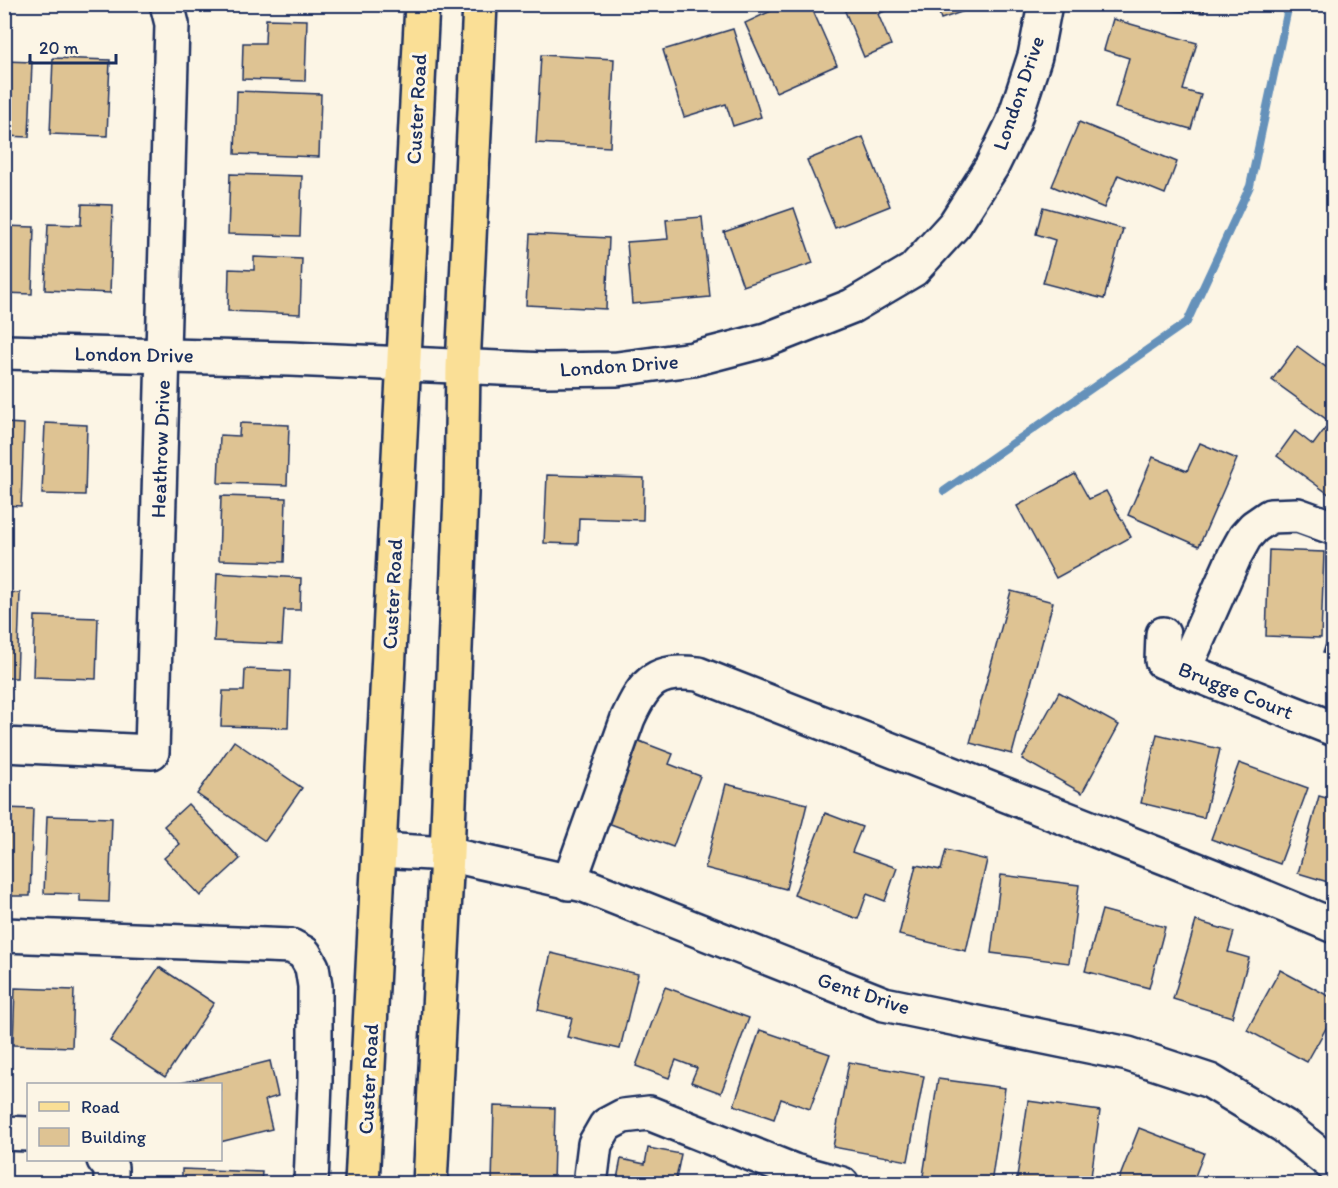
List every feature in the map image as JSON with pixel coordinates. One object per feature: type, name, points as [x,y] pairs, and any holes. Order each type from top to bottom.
[{"type":"main road","name":"Custer Road","points":[[362,1184],[422,4]]},
{"type":"main road","points":[[430,1184],[447,854],[461,494],[463,367],[480,4]]},
{"type":"street","name":"Heathrow Drive","points":[[4,745],[152,752],[172,24],[167,4]]},
{"type":"street","name":"London Drive","points":[[4,352],[162,355],[545,370],[617,369],[693,359],[766,340],[841,310],[913,270],[955,224],[992,166],[1013,123],[1035,56],[1046,4]]},
{"type":"street","points":[[1184,670],[1235,555],[1245,537],[1254,527],[1270,516],[1298,515],[1334,528]]},
{"type":"street","name":"Brugge Court","points":[[1163,634],[1162,661],[1334,729]]},
{"type":"street","points":[[569,883],[628,718],[640,692],[656,678],[676,671],[698,674],[1233,884],[1334,926]]},
{"type":"street","name":"Gent Drive","points":[[380,850],[447,854],[584,885],[884,1004],[1128,1054],[1210,1081],[1284,1126],[1334,1166]]},
{"type":"street","points":[[4,935],[291,946],[304,952],[312,967],[315,986],[315,1082],[311,1184]]},
{"type":"street","points":[[590,1184],[595,1144],[606,1125],[623,1116],[649,1113],[794,1171],[842,1184]]},
{"type":"street","points":[[4,1133],[27,1134]]},
{"type":"street","points":[[105,1161],[111,1168],[111,1184]]},
{"type":"building","points":[[786,4],[810,4],[837,65],[776,92],[745,23]]},
{"type":"building","points":[[842,4],[901,4],[878,14],[891,45],[864,57]]},
{"type":"building","points":[[936,4],[976,4],[976,7],[941,19]]},
{"type":"building","points":[[1139,4],[1204,4],[1204,13],[1139,8]]},
{"type":"building","points":[[266,19],[307,20],[305,81],[242,79],[243,43],[265,43]]},
{"type":"building","points":[[1113,19],[1197,43],[1183,90],[1201,95],[1191,129],[1115,108],[1129,58],[1104,50]]},
{"type":"building","points":[[733,29],[761,117],[733,126],[726,104],[684,117],[663,50]]},
{"type":"building","points":[[541,55],[614,59],[610,147],[536,143]]},
{"type":"building","points":[[53,58],[110,60],[107,136],[50,134]]},
{"type":"building","points":[[4,61],[32,62],[29,137],[4,136]]},
{"type":"building","points":[[237,91],[321,94],[319,157],[235,154]]},
{"type":"building","points":[[1079,122],[1177,162],[1165,194],[1118,175],[1104,208],[1052,186]]},
{"type":"building","points":[[863,137],[890,206],[835,228],[807,160]]},
{"type":"building","points":[[230,174],[302,176],[300,236],[228,234]]},
{"type":"building","points":[[82,204],[113,205],[110,293],[45,290],[48,224],[81,225]]},
{"type":"building","points":[[1043,207],[1123,229],[1104,299],[1043,283],[1055,240],[1036,234]]},
{"type":"building","points":[[794,208],[813,263],[743,286],[724,232]]},
{"type":"building","points":[[702,217],[710,297],[632,304],[627,242],[668,239],[666,220]]},
{"type":"building","points":[[4,226],[34,227],[32,294],[4,293]]},
{"type":"building","points":[[530,234],[609,238],[606,309],[526,305]]},
{"type":"building","points":[[254,257],[302,259],[300,314],[228,311],[229,269],[254,270]]},
{"type":"building","points":[[1297,346],[1334,373],[1334,489],[1330,495],[1277,456],[1295,431],[1313,445],[1330,422],[1272,380]]},
{"type":"building","points":[[4,423],[24,424],[21,506],[4,505]]},
{"type":"building","points":[[45,423],[87,425],[85,495],[42,494]]},
{"type":"building","points":[[240,423],[289,425],[287,485],[218,483],[220,435],[239,436]]},
{"type":"building","points":[[1200,443],[1237,459],[1199,546],[1128,515],[1153,457],[1187,471]]},
{"type":"building","points":[[1075,474],[1089,499],[1106,491],[1131,537],[1056,578],[1017,506]]},
{"type":"building","points":[[547,475],[644,478],[643,520],[579,518],[578,544],[544,543]]},
{"type":"building","points":[[221,496],[286,498],[284,562],[219,560]]},
{"type":"building","points":[[1269,550],[1324,552],[1321,638],[1266,636]]},
{"type":"building","points":[[217,573],[301,578],[300,610],[284,610],[282,644],[214,641]]},
{"type":"building","points":[[1011,591],[1053,602],[1012,754],[970,743]]},
{"type":"building","points":[[4,592],[20,593],[17,678],[4,678]]},
{"type":"building","points":[[35,616],[98,618],[96,679],[33,677]]},
{"type":"building","points":[[1334,619],[1334,656],[1323,653]]},
{"type":"building","points":[[245,669],[290,671],[288,728],[221,726],[223,691],[244,691]]},
{"type":"building","points":[[1059,692],[1119,725],[1082,793],[1022,759]]},
{"type":"building","points":[[1157,734],[1220,749],[1204,818],[1141,803]]},
{"type":"building","points":[[234,741],[302,788],[265,841],[197,794]]},
{"type":"building","points":[[639,741],[673,754],[669,764],[700,776],[673,847],[608,823]]},
{"type":"building","points":[[1239,763],[1308,788],[1280,864],[1211,839]]},
{"type":"building","points":[[726,784],[807,804],[786,889],[705,868]]},
{"type":"building","points":[[1319,796],[1334,800],[1334,863],[1328,882],[1298,873]]},
{"type":"building","points":[[188,804],[240,859],[200,896],[164,858],[180,844],[164,826]]},
{"type":"building","points":[[4,808],[33,809],[30,896],[4,896]]},
{"type":"building","points":[[825,813],[862,827],[852,852],[897,868],[885,901],[867,894],[858,919],[794,895]]},
{"type":"building","points":[[47,816],[112,818],[109,902],[80,901],[80,894],[44,893]]},
{"type":"building","points":[[946,850],[987,860],[966,951],[899,935],[916,865],[941,870]]},
{"type":"building","points":[[1001,875],[1079,885],[1069,963],[991,953]]},
{"type":"building","points":[[1102,910],[1165,927],[1149,988],[1085,971]]},
{"type":"building","points":[[1196,921],[1234,932],[1228,952],[1249,958],[1232,1017],[1173,999]]},
{"type":"building","points":[[551,953],[638,974],[620,1049],[567,1037],[572,1018],[538,1010]]},
{"type":"building","points":[[159,967],[214,1003],[165,1077],[110,1041]]},
{"type":"building","points":[[1280,970],[1334,999],[1334,1014],[1307,1062],[1247,1030]]},
{"type":"building","points":[[665,987],[749,1018],[721,1093],[691,1082],[697,1068],[676,1060],[669,1078],[636,1066]]},
{"type":"building","points":[[15,988],[74,990],[72,1047],[13,1045]]},
{"type":"building","points":[[760,1030],[830,1054],[810,1109],[781,1099],[774,1119],[734,1105]]},
{"type":"building","points":[[270,1061],[278,1096],[265,1100],[272,1129],[222,1142],[222,1083],[181,1083]]},
{"type":"building","points":[[849,1062],[924,1076],[908,1161],[833,1147]]},
{"type":"building","points":[[938,1079],[1005,1088],[991,1184],[973,1184],[923,1176]]},
{"type":"building","points":[[1028,1101],[1100,1111],[1090,1184],[1016,1184]]},
{"type":"building","points":[[494,1106],[555,1108],[553,1184],[492,1184]]},
{"type":"building","points":[[1139,1128],[1204,1153],[1192,1184],[1117,1184]]},
{"type":"building","points":[[648,1148],[681,1154],[675,1184],[616,1184],[621,1159],[645,1164]]},
{"type":"building","points":[[182,1169],[262,1172],[261,1184],[182,1184]]},
{"type":"building","points":[[4,1179],[40,1180],[40,1184],[4,1184]]},
{"type":"waterway","points":[[944,491],[1187,322],[1250,186],[1289,4]]}]
